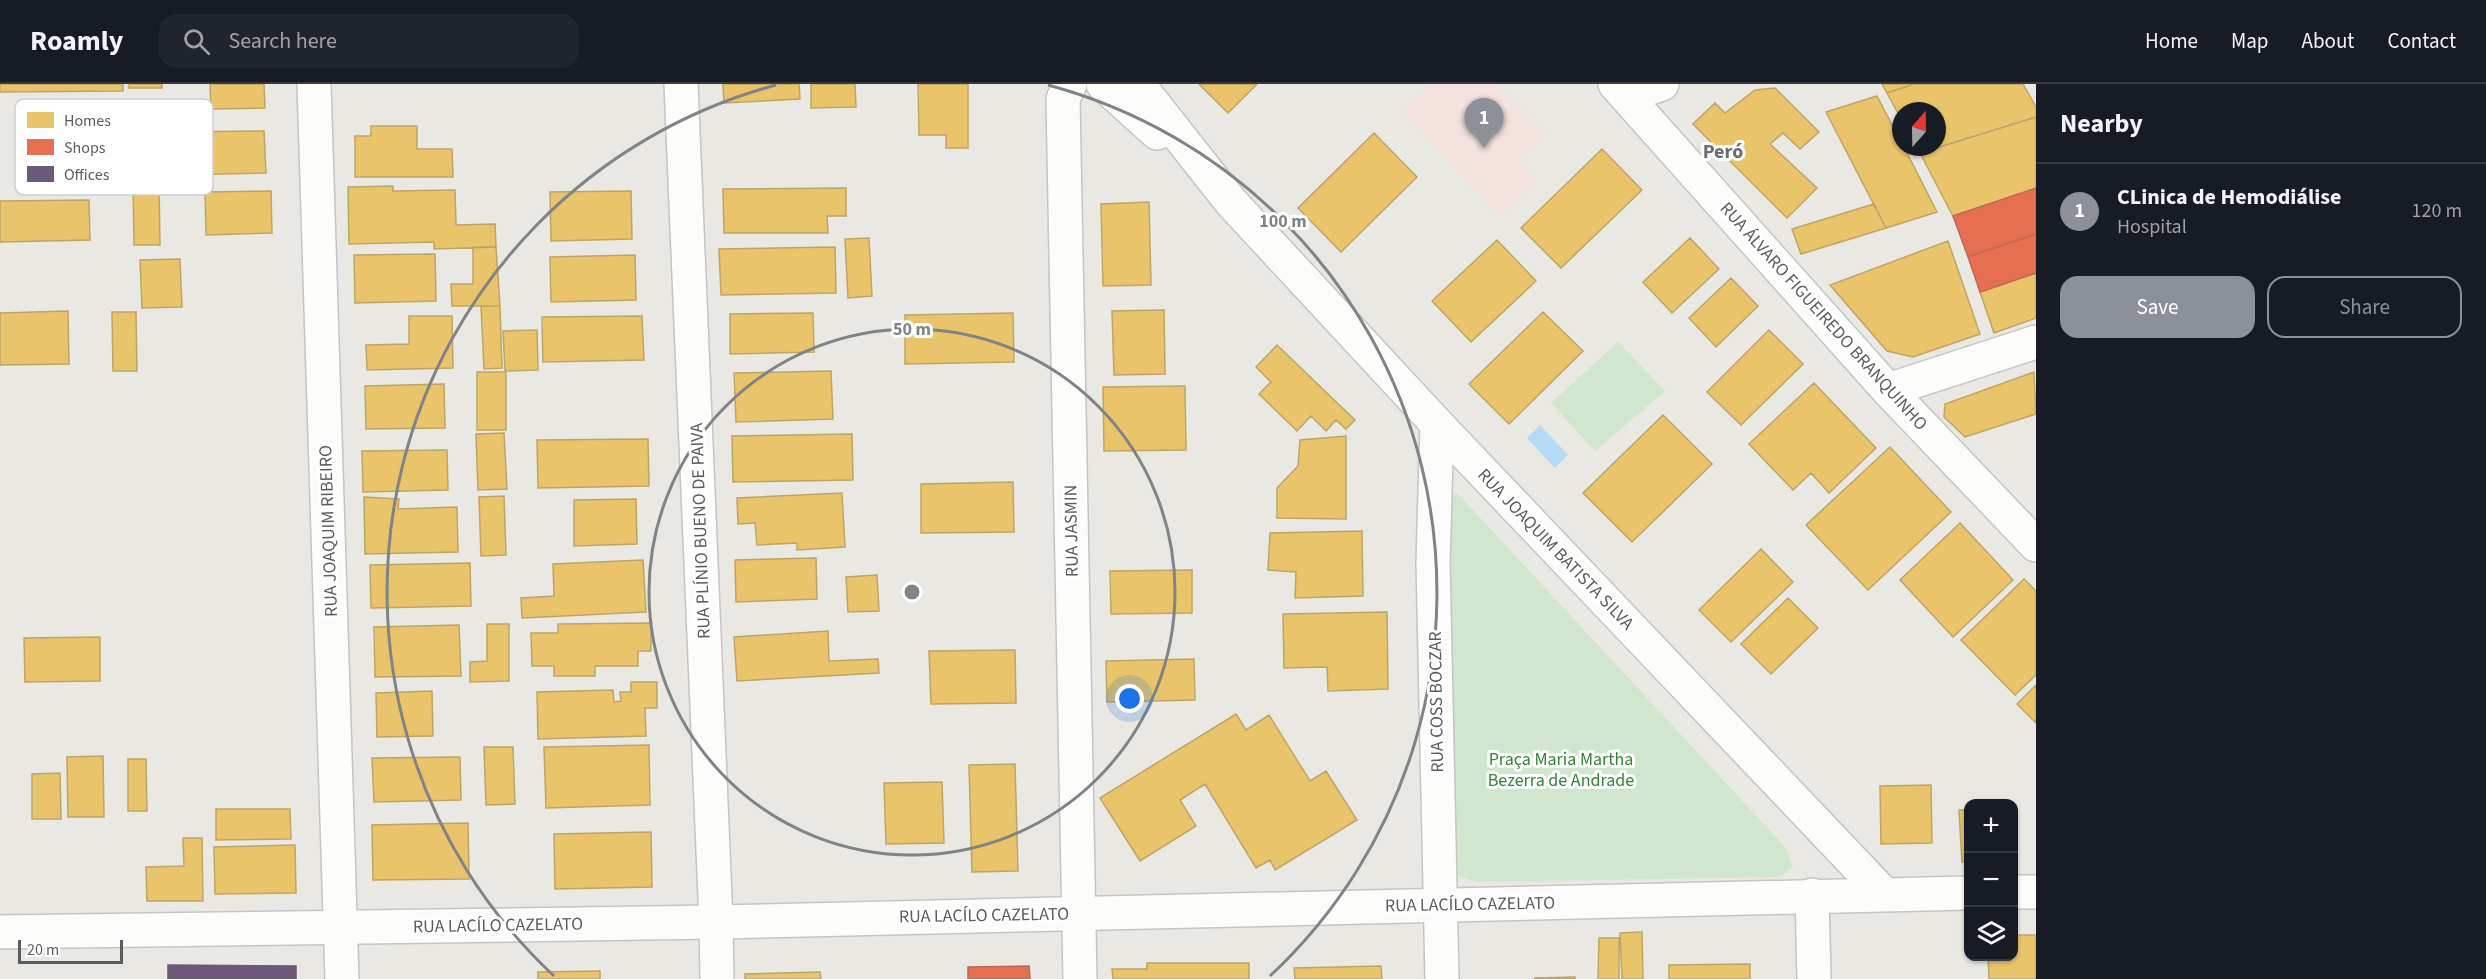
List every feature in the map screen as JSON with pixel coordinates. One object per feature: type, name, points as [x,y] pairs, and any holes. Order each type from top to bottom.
[{"type":"street","name":"RUA JOAQUIM RIBEIRO","points":[[314,84],[342,979]]},
{"type":"street","name":"RUA PLÍNIO BUENO DE PAIVA","points":[[681,84],[717,979]]},
{"type":"street","name":"RUA JASMIN","points":[[1070,84],[1063,99],[1080,979]]},
{"type":"street","name":"RUA JOAQUIM BATISTA SILVA","points":[[1103,84],[1231,202],[1437,424],[1884,894]]},
{"type":"street","name":"RUA JOAQUIM BATISTA SILVA","points":[[1138,84],[1231,202]]},
{"type":"street","points":[[1621,90],[1662,84]]},
{"type":"street","name":"RUA ÁLVARO FIGUEIREDO BRANQUINHO","points":[[1621,90],[1888,390],[2036,545]]},
{"type":"street","points":[[1888,390],[2036,342]]},
{"type":"street","name":"RUA COSS BOCZAR","points":[[1437,424],[1433,563],[1442,979]]},
{"type":"street","points":[[2018,892],[2036,891]]},
{"type":"street","name":"RUA LACÍLO CAZELATO","points":[[0,933],[716,922],[1964,893]]},
{"type":"street","points":[[1812,896],[1815,979]]},
{"type":"shaded area","points":[[1432,84],[1459,84],[1465,90],[1471,84],[1496,84],[1545,135],[1518,161],[1537,181],[1500,215],[1402,112]]},
{"type":"green space","points":[[1618,342],[1665,391],[1595,451],[1551,403]]},
{"type":"green space","name":"Praça Maria Martha Bezerra de Andrade","points":[[1449,492],[1457,493],[1785,847],[1793,867],[1779,877],[1476,882],[1459,876],[1451,863],[1445,497]]},
{"type":"water","points":[[1540,425],[1568,455],[1555,468],[1527,438]]},
{"type":"building: Homes","points":[[0,84],[123,84],[123,91],[0,92]]},
{"type":"building: Homes","points":[[129,84],[162,84],[162,88],[129,88]]},
{"type":"building: Homes","points":[[210,84],[264,84],[265,108],[213,109],[213,99],[211,99]]},
{"type":"building: Homes","points":[[723,84],[799,84],[800,99],[724,103]]},
{"type":"building: Homes","points":[[811,84],[855,84],[856,107],[811,108]]},
{"type":"building: Homes","points":[[918,84],[968,84],[968,148],[946,148],[946,135],[919,135]]},
{"type":"building: Homes","points":[[1199,84],[1257,84],[1228,113]]},
{"type":"building: Homes","points":[[1882,84],[1914,84],[1887,93]]},
{"type":"building: Homes","points":[[1914,84],[2023,84],[2036,107],[2036,117],[1946,145],[1946,102],[1892,102],[1887,93]]},
{"type":"building: Homes","points":[[1775,88],[1819,132],[1800,149],[1783,133],[1770,144],[1817,188],[1787,218],[1693,124],[1715,103],[1725,113],[1755,90]]},
{"type":"building: Homes","points":[[1877,96],[1892,125],[1892,156],[1909,156],[1937,212],[1886,228],[1826,112]]},
{"type":"building: Homes","points":[[2036,117],[2036,188],[1953,216],[1922,156],[1946,156],[1946,145]]},
{"type":"building: Homes","points":[[371,126],[417,126],[417,149],[452,149],[453,177],[355,177],[355,136],[371,136]]},
{"type":"building: Homes","points":[[264,131],[266,173],[213,174],[213,132]]},
{"type":"building: Homes","points":[[1374,133],[1417,177],[1341,252],[1298,208]]},
{"type":"building: Homes","points":[[1602,149],[1642,190],[1561,268],[1521,228]]},
{"type":"building: Homes","points":[[393,186],[393,191],[455,190],[456,225],[495,224],[496,247],[434,249],[434,242],[349,244],[348,187]]},
{"type":"building: Homes","points":[[846,188],[846,216],[827,216],[828,233],[724,233],[723,189]]},
{"type":"building: Homes","points":[[271,191],[272,233],[206,235],[205,195],[213,195],[213,192]]},
{"type":"building: Homes","points":[[631,191],[632,239],[551,241],[550,192]]},
{"type":"building: Homes","points":[[133,195],[159,195],[160,245],[134,245]]},
{"type":"building: Homes","points":[[89,200],[90,240],[0,242],[0,201]]},
{"type":"building: Homes","points":[[1149,202],[1151,285],[1103,286],[1101,204]]},
{"type":"building: Homes","points":[[1874,204],[1886,228],[1801,254],[1792,229]]},
{"type":"building: Homes","points":[[869,238],[872,296],[848,298],[845,239]]},
{"type":"building: Homes","points":[[1690,238],[1719,269],[1672,313],[1643,282]]},
{"type":"building: Homes","points":[[1497,240],[1536,281],[1471,342],[1432,301]]},
{"type":"building: Homes","points":[[1948,241],[1980,334],[1913,357],[1887,351],[1830,285]]},
{"type":"building: Homes","points":[[473,247],[496,247],[500,306],[452,306],[451,284],[473,284]]},
{"type":"building: Homes","points":[[835,247],[836,293],[721,295],[719,249]]},
{"type":"building: Homes","points":[[435,254],[436,301],[355,303],[354,255]]},
{"type":"building: Homes","points":[[635,255],[636,300],[551,302],[550,257]]},
{"type":"building: Homes","points":[[180,259],[182,307],[142,308],[140,260]]},
{"type":"building: Homes","points":[[2036,273],[2036,318],[1994,333],[1980,292]]},
{"type":"building: Homes","points":[[1731,278],[1758,306],[1716,347],[1689,318]]},
{"type":"building: Homes","points":[[481,306],[500,306],[502,368],[484,369]]},
{"type":"building: Homes","points":[[1164,310],[1165,374],[1114,375],[1112,311]]},
{"type":"building: Homes","points":[[68,311],[69,364],[0,365],[0,313]]},
{"type":"building: Homes","points":[[112,312],[136,312],[137,371],[113,371]]},
{"type":"building: Homes","points":[[1543,312],[1583,351],[1509,424],[1469,384]]},
{"type":"building: Homes","points":[[813,313],[814,352],[730,354],[730,314]]},
{"type":"building: Homes","points":[[1013,313],[1014,362],[905,364],[905,315]]},
{"type":"building: Homes","points":[[409,316],[452,316],[453,368],[367,370],[366,345],[409,344]]},
{"type":"building: Homes","points":[[642,316],[644,360],[543,362],[542,317]]},
{"type":"building: Homes","points":[[537,330],[538,370],[505,371],[503,331]]},
{"type":"building: Homes","points":[[1769,330],[1803,364],[1741,425],[1707,392]]},
{"type":"building: Homes","points":[[1277,345],[1355,420],[1346,429],[1336,420],[1326,431],[1311,416],[1297,431],[1259,394],[1271,382],[1256,367]]},
{"type":"building: Homes","points":[[831,371],[833,419],[736,422],[734,373]]},
{"type":"building: Homes","points":[[477,372],[506,372],[506,430],[477,430]]},
{"type":"building: Homes","points":[[2034,372],[2036,414],[1965,437],[1944,417],[1945,404]]},
{"type":"building: Homes","points":[[1814,383],[1876,448],[1829,493],[1811,473],[1793,490],[1749,444]]},
{"type":"building: Homes","points":[[444,384],[445,428],[366,429],[365,386]]},
{"type":"building: Homes","points":[[1185,386],[1186,450],[1104,451],[1103,387]]},
{"type":"building: Homes","points":[[1663,415],[1712,464],[1632,542],[1583,493]]},
{"type":"building: Homes","points":[[504,433],[507,489],[478,490],[476,434]]},
{"type":"building: Homes","points":[[852,434],[853,480],[733,482],[732,436]]},
{"type":"building: Homes","points":[[1346,436],[1346,519],[1277,518],[1277,488],[1298,466],[1300,440]]},
{"type":"building: Homes","points":[[648,439],[649,486],[538,488],[537,440]]},
{"type":"building: Homes","points":[[1890,447],[1951,512],[1868,590],[1806,525]]},
{"type":"building: Homes","points":[[447,450],[448,490],[363,492],[362,451]]},
{"type":"building: Homes","points":[[1013,482],[1014,532],[921,533],[921,484]]},
{"type":"building: Homes","points":[[842,493],[845,547],[797,550],[797,543],[757,545],[755,523],[738,524],[737,498]]},
{"type":"building: Homes","points":[[504,496],[506,555],[481,556],[479,497]]},
{"type":"building: Homes","points":[[364,497],[399,499],[398,509],[457,507],[458,552],[365,554]]},
{"type":"building: Homes","points":[[636,499],[637,544],[574,546],[574,500]]},
{"type":"building: Homes","points":[[1960,523],[2013,580],[1953,637],[1900,580]]},
{"type":"building: Homes","points":[[1362,531],[1363,596],[1295,598],[1296,572],[1268,570],[1270,533]]},
{"type":"building: Homes","points":[[1761,549],[1793,582],[1731,642],[1699,610]]},
{"type":"building: Homes","points":[[816,558],[817,599],[736,602],[735,560]]},
{"type":"building: Homes","points":[[643,560],[646,612],[522,618],[521,598],[554,596],[553,564]]},
{"type":"building: Homes","points":[[470,563],[471,606],[371,608],[370,565]]},
{"type":"building: Homes","points":[[1192,570],[1192,613],[1111,614],[1110,571]]},
{"type":"building: Homes","points":[[877,575],[879,611],[848,612],[846,577]]},
{"type":"building: Homes","points":[[2024,579],[2036,591],[2036,675],[2015,695],[1961,640]]},
{"type":"building: Homes","points":[[1788,598],[1818,628],[1771,674],[1741,644]]},
{"type":"building: Homes","points":[[1387,612],[1388,689],[1328,691],[1327,667],[1284,668],[1283,614]]},
{"type":"building: Homes","points":[[651,623],[651,651],[638,651],[638,666],[595,666],[595,676],[554,676],[554,666],[532,666],[531,633],[558,633],[558,624]]},
{"type":"building: Homes","points":[[487,624],[509,624],[509,681],[470,682],[470,662],[487,661]]},
{"type":"building: Homes","points":[[459,625],[461,676],[375,677],[374,627]]},
{"type":"building: Homes","points":[[828,631],[829,661],[878,659],[879,673],[737,681],[734,637]]},
{"type":"building: Homes","points":[[100,637],[100,681],[25,682],[24,638]]},
{"type":"building: Homes","points":[[1015,650],[1016,703],[931,704],[929,651]]},
{"type":"building: Homes","points":[[1194,659],[1195,700],[1107,702],[1106,661]]},
{"type":"building: Homes","points":[[631,682],[657,682],[657,708],[645,708],[646,736],[538,739],[537,692],[613,690],[614,702],[621,701],[620,692],[631,692]]},
{"type":"building: Homes","points":[[2036,685],[2036,723],[2017,704]]},
{"type":"building: Homes","points":[[432,691],[433,736],[377,737],[376,693]]},
{"type":"building: Homes","points":[[1236,714],[1246,730],[1269,715],[1310,781],[1326,771],[1357,820],[1275,870],[1270,860],[1256,868],[1205,784],[1180,800],[1196,826],[1140,861],[1100,798]]},
{"type":"building: Homes","points":[[649,745],[650,805],[546,808],[544,747]]},
{"type":"building: Homes","points":[[484,747],[513,747],[515,804],[486,805]]},
{"type":"building: Homes","points":[[103,756],[104,817],[68,817],[67,757]]},
{"type":"building: Homes","points":[[460,757],[461,800],[374,802],[372,758]]},
{"type":"building: Homes","points":[[128,759],[146,759],[147,811],[128,811]]},
{"type":"building: Homes","points":[[1015,764],[1018,871],[972,872],[969,765]]},
{"type":"building: Homes","points":[[60,773],[61,819],[32,819],[32,774]]},
{"type":"building: Homes","points":[[942,782],[944,843],[886,844],[884,783]]},
{"type":"building: Homes","points":[[1931,785],[1932,843],[1881,844],[1880,786]]},
{"type":"building: Homes","points":[[216,809],[290,809],[291,839],[216,840]]},
{"type":"building: Homes","points":[[1959,810],[1964,810],[1964,862],[1962,862]]},
{"type":"building: Homes","points":[[468,823],[469,879],[373,880],[372,825]]},
{"type":"building: Homes","points":[[651,832],[652,887],[555,889],[554,834]]},
{"type":"building: Homes","points":[[183,838],[202,838],[203,901],[147,901],[146,867],[184,866]]},
{"type":"building: Homes","points":[[295,845],[296,893],[215,894],[214,847]]},
{"type":"building: Homes","points":[[1642,932],[1643,979],[1622,979],[1620,933]]},
{"type":"building: Homes","points":[[2018,935],[2036,935],[2036,979],[1989,979],[1988,961],[2018,961]]},
{"type":"building: Homes","points":[[1599,938],[1619,938],[1619,979],[1598,979]]},
{"type":"building: Homes","points":[[1147,963],[1249,963],[1249,979],[1113,979],[1112,969],[1147,969]]},
{"type":"building: Homes","points":[[1750,964],[1750,979],[1669,979],[1669,965]]},
{"type":"building: Homes","points":[[1381,966],[1382,979],[1295,979],[1294,968]]},
{"type":"building: Homes","points":[[600,971],[600,979],[538,979],[538,972]]},
{"type":"building: Homes","points":[[820,972],[821,979],[745,979],[745,974]]},
{"type":"building: Homes","points":[[1575,977],[1575,979],[1535,979],[1535,978]]},
{"type":"building: Shops","points":[[2036,188],[2036,234],[1968,257],[1953,216]]},
{"type":"building: Shops","points":[[2036,234],[2036,273],[1980,292],[1968,257]]},
{"type":"building: Shops","points":[[1029,966],[1030,979],[968,979],[968,967]]},
{"type":"building: Offices","points":[[168,965],[296,966],[296,979],[168,979]]},
{"type":"place","name":"CLinica de Hemodiálise","points":[[1484,148]]},
{"type":"district","name":"Peró","points":[[1723,151]]}]
